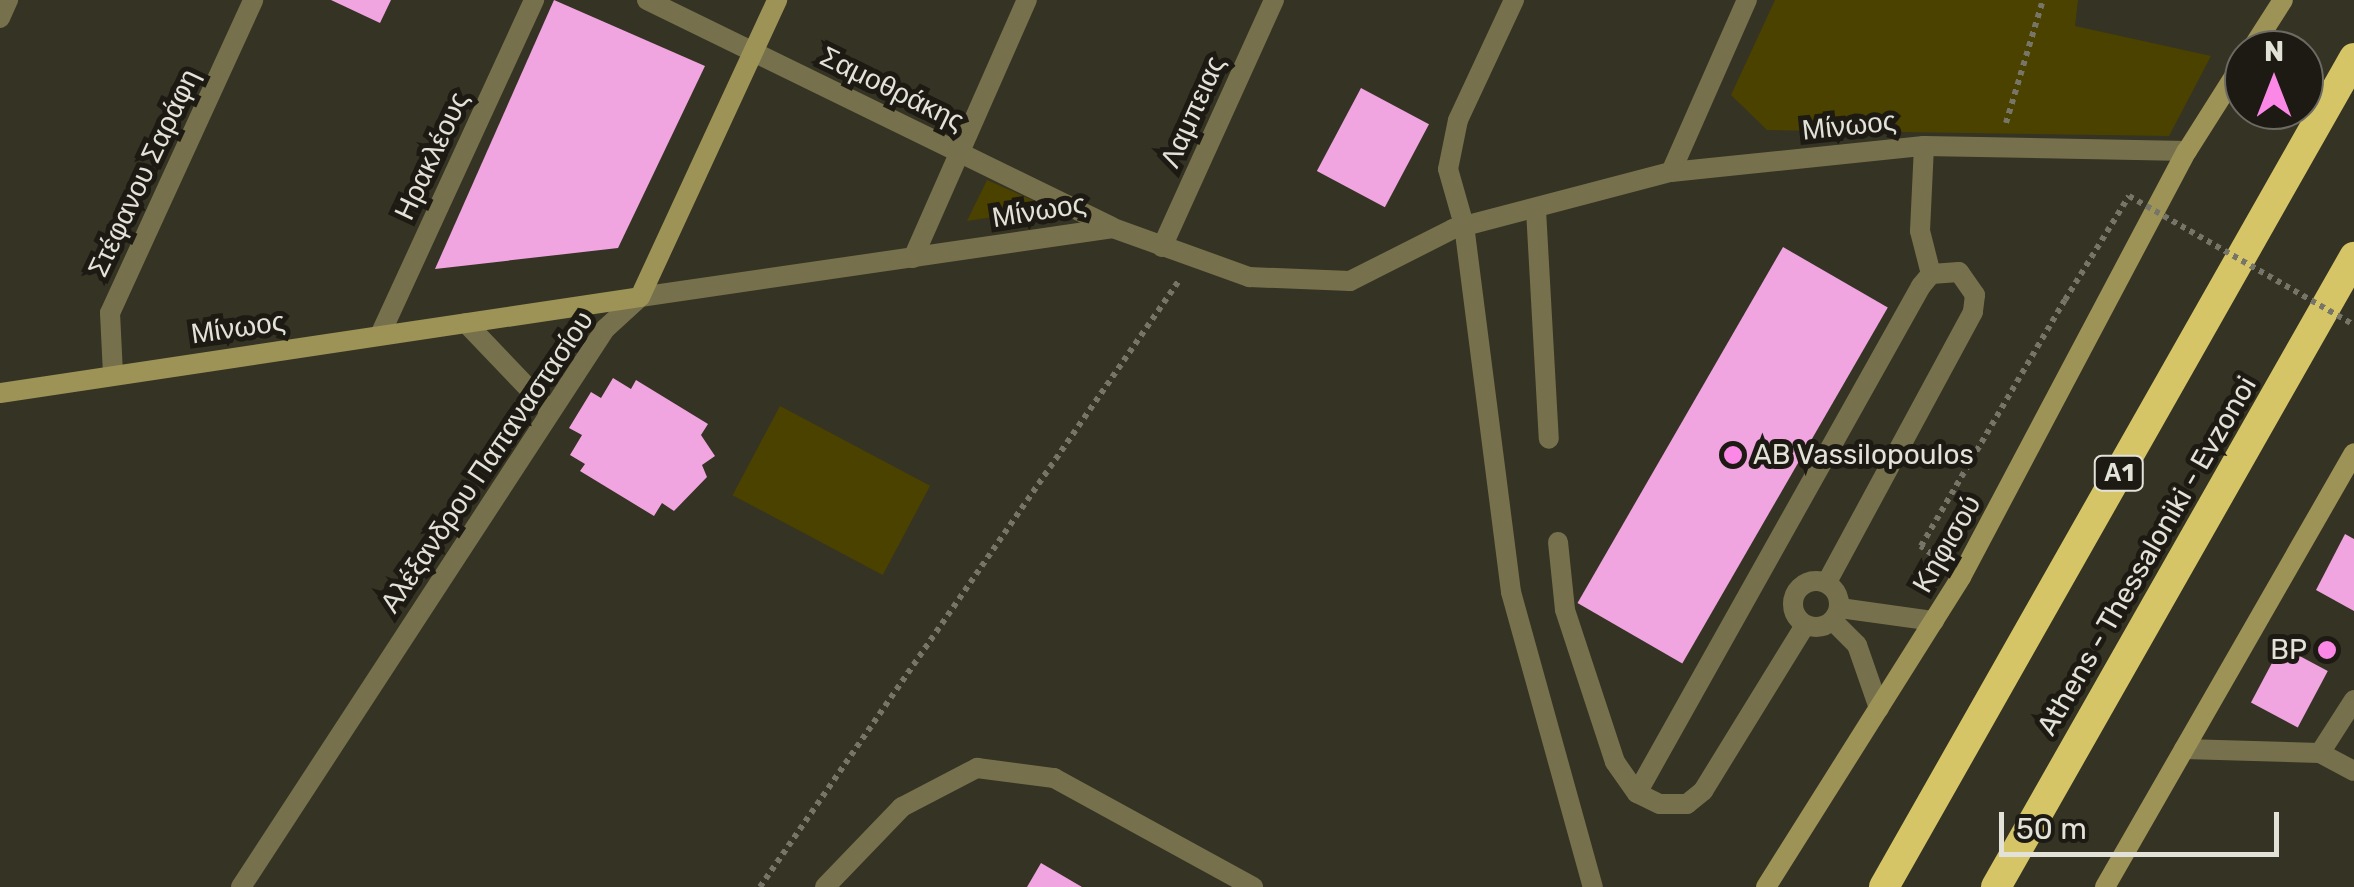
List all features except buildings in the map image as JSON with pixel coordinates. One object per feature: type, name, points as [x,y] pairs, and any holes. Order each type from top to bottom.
[{"type":"highway","name":"Α1","points":[[1884,887],[2354,58]]},
{"type":"highway","name":"Athens - Thessaloniki - Evzonoi","points":[[1996,887],[2354,256]]},
{"type":"main road","name":"Αλέξανδρου Παπαναστασίου","points":[[640,297],[777,0]]},
{"type":"main road","points":[[2264,30],[2283,0]]},
{"type":"main road","name":"Κηφισού","points":[[1766,887],[1961,576],[2187,150],[2224,92]]},
{"type":"main road","name":"Μίνωος","points":[[0,393],[640,297]]},
{"type":"main road","points":[[2105,887],[2354,453]]},
{"type":"street","points":[[0,18],[8,0]]},
{"type":"street","name":"Στέφανου Σαράφη","points":[[113,374],[110,314],[254,0]]},
{"type":"street","name":"Ηρακλέους","points":[[380,335],[534,0]]},
{"type":"street","name":"Σαμοθράκης","points":[[646,0],[1113,228]]},
{"type":"street","points":[[912,258],[955,150],[1027,0]]},
{"type":"street","name":"Λαμπειας","points":[[1162,246],[1274,0]]},
{"type":"street","points":[[1514,0],[1455,136],[1448,168],[1464,226],[1512,592],[1593,887]]},
{"type":"street","points":[[1671,172],[1747,0]]},
{"type":"street","points":[[1637,793],[1765,574],[1931,274],[1920,231],[1924,146]]},
{"type":"street","name":"Μίνωος","points":[[640,297],[1113,228],[1249,277],[1350,280],[1464,226],[1671,172],[1924,146],[2187,150]]},
{"type":"street","points":[[1536,210],[1549,439]]},
{"type":"street","points":[[1879,708],[1857,645],[1836,614],[1827,582],[1973,312],[1970,280],[1931,274]]},
{"type":"street","name":"Αλέξανδρου Παπαναστασίου","points":[[241,887],[550,410],[605,329],[640,297]]},
{"type":"street","points":[[466,323],[550,410]]},
{"type":"street","points":[[1558,542],[1565,610],[1592,702],[1637,793]]},
{"type":"street","points":[[1765,574],[1796,590],[1827,582]]},
{"type":"street","points":[[1796,590],[1795,616],[1806,626]]},
{"type":"street","points":[[1637,793],[1687,804],[1704,792],[1806,626],[1836,614],[1934,620]]},
{"type":"street","points":[[2320,753],[2354,700]]},
{"type":"street","points":[[2184,749],[2320,753],[2354,770]]},
{"type":"street","points":[[825,887],[902,808],[977,768],[1054,778],[1253,887]]},
{"type":"path","points":[[1998,147],[2043,0]]},
{"type":"path","points":[[1961,576],[1921,546],[2129,196],[2354,325]]},
{"type":"path","points":[[760,887],[1193,260]]},
{"type":"shaded area","points":[[1775,0],[2078,0],[2075,26],[2211,56],[2169,136],[1767,130],[1731,95]]},
{"type":"shaded area","points":[[987,180],[1050,208],[967,221]]},
{"type":"shaded area","points":[[780,406],[930,486],[883,575],[733,495]]},
{"type":"place","name":"AB Vassilopoulos","points":[[1733,455]]},
{"type":"place","name":"BP","points":[[2327,650]]}]
